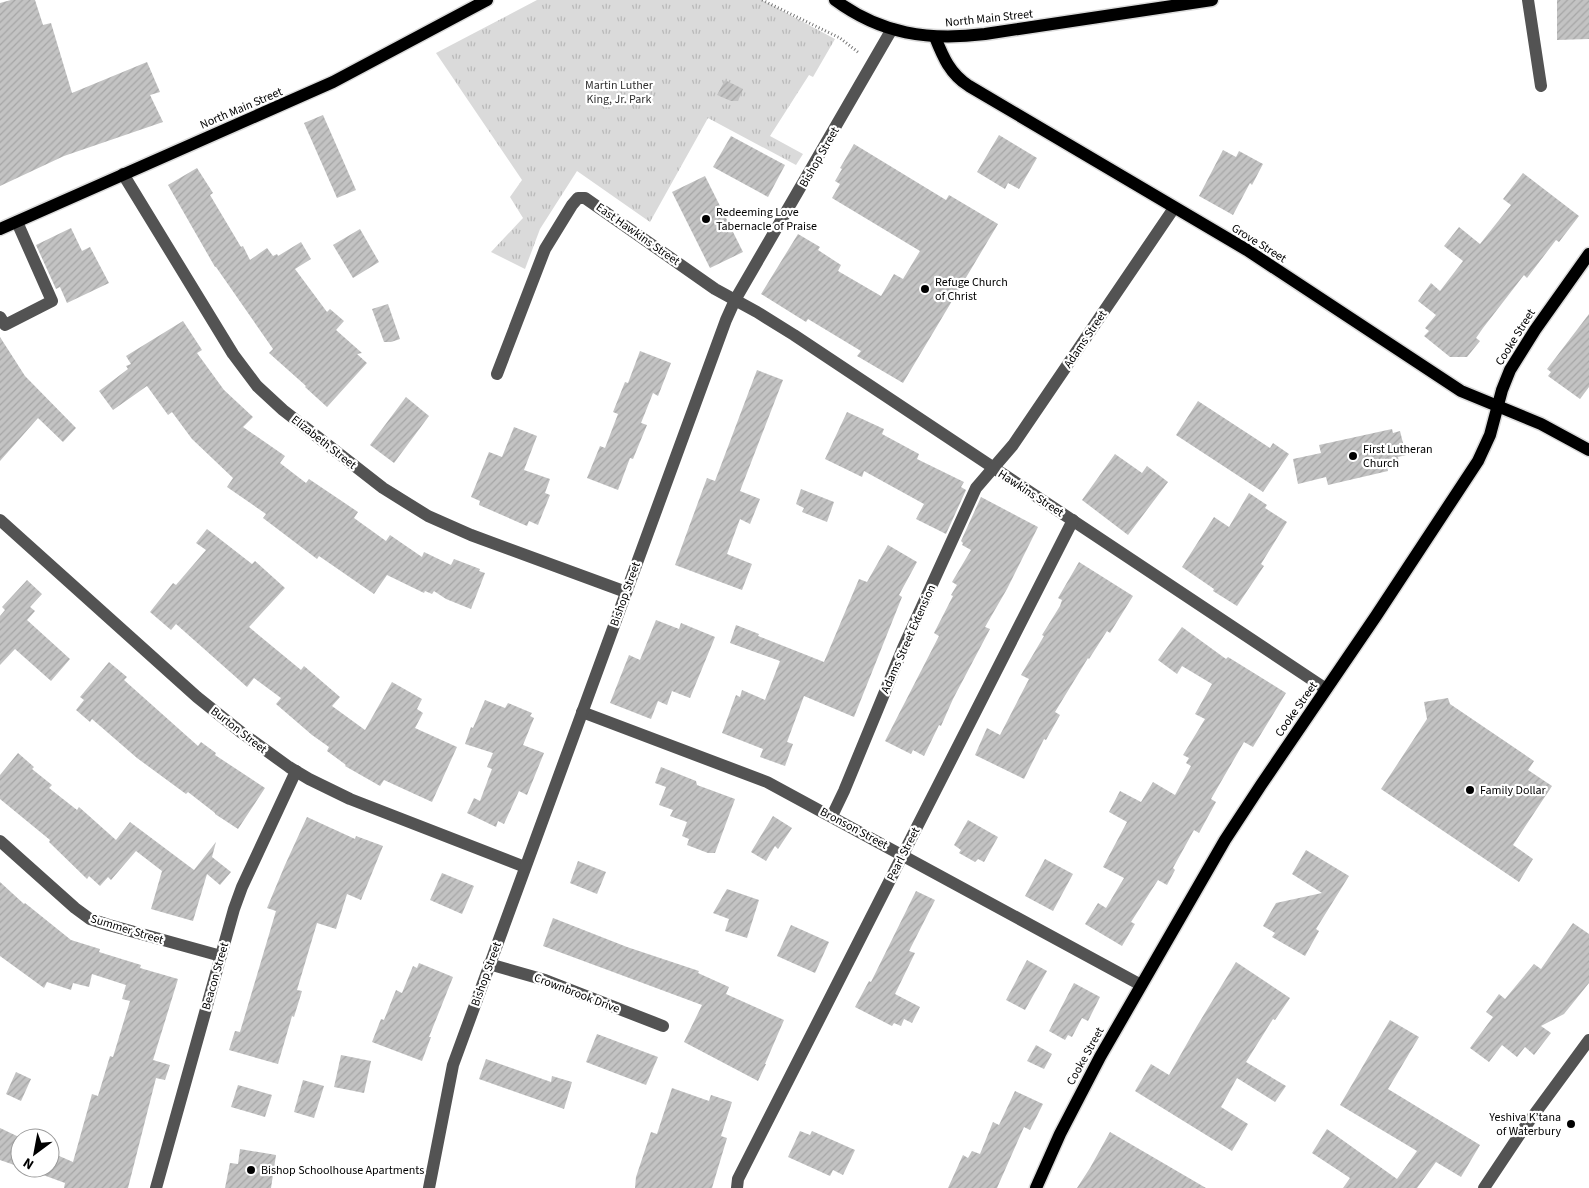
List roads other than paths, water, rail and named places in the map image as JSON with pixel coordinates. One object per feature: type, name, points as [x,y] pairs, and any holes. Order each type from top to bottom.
[{"type":"main road","name":"North Main Street","points":[[0,230],[333,82],[487,0]]},
{"type":"main road","name":"North Main Street","points":[[835,0],[869,21],[909,34],[935,37],[985,34],[1212,0]]},
{"type":"main road","name":"Grove Street","points":[[935,37],[948,67],[962,82],[1247,250],[1446,382],[1470,396],[1541,424],[1589,450]]},
{"type":"main road","name":"Cooke Street","points":[[1036,1188],[1080,1094],[1226,840],[1260,785],[1478,461],[1490,435],[1502,390],[1510,370],[1534,330],[1587,261]]},
{"type":"street","points":[[1528,0],[1541,86]]},
{"type":"street","name":"Bishop Street","points":[[429,1188],[453,1065],[718,340],[735,300],[892,29]]},
{"type":"street","name":"Elizabeth Street","points":[[123,174],[233,354],[257,386],[283,410],[383,488],[428,516],[471,535],[626,592]]},
{"type":"street","name":"East Hawkins Street","points":[[497,374],[545,250],[572,204],[578,198],[589,199],[715,289],[735,300]]},
{"type":"street","name":"Adams Street","points":[[993,468],[1014,445],[1174,208]]},
{"type":"street","points":[[0,317],[4,325],[52,301],[17,222]]},
{"type":"street","name":"Hawkins Street","points":[[735,300],[794,335],[1326,689]]},
{"type":"street","name":"Adams Street Extension","points":[[832,816],[844,792],[903,648],[973,495],[981,481],[993,468]]},
{"type":"street","name":"Burton Street","points":[[0,520],[197,697],[242,733],[296,771],[350,799],[525,867]]},
{"type":"street","name":"Pearl Street","points":[[737,1188],[738,1179],[1073,520]]},
{"type":"street","name":"Bronson Street","points":[[582,712],[754,776],[903,854],[1141,985]]},
{"type":"street","name":"Beacon Street","points":[[156,1188],[238,898],[296,771]]},
{"type":"street","name":"Summer Street","points":[[0,841],[75,908],[90,918],[221,956]]},
{"type":"street","name":"Crownbrook Drive","points":[[489,964],[545,980],[663,1026]]},
{"type":"street","points":[[1484,1188],[1522,1131],[1589,1040]]},
{"type":"place","name":"Redeeming Love Tabernacle of Praise","points":[[706,219]]},
{"type":"place","name":"Refuge Church of Christ","points":[[925,289]]},
{"type":"place","name":"First Lutheran Church","points":[[1353,456]]},
{"type":"place","name":"Family Dollar","points":[[1470,790]]},
{"type":"place","name":"Yeshiva K’tana of Waterbury","points":[[1571,1124]]},
{"type":"place","name":"Bishop Schoolhouse Apartments","points":[[251,1170]]},
{"type":"park label","name":"Martin Luther King, Jr. Park","points":[[619,92]]}]
